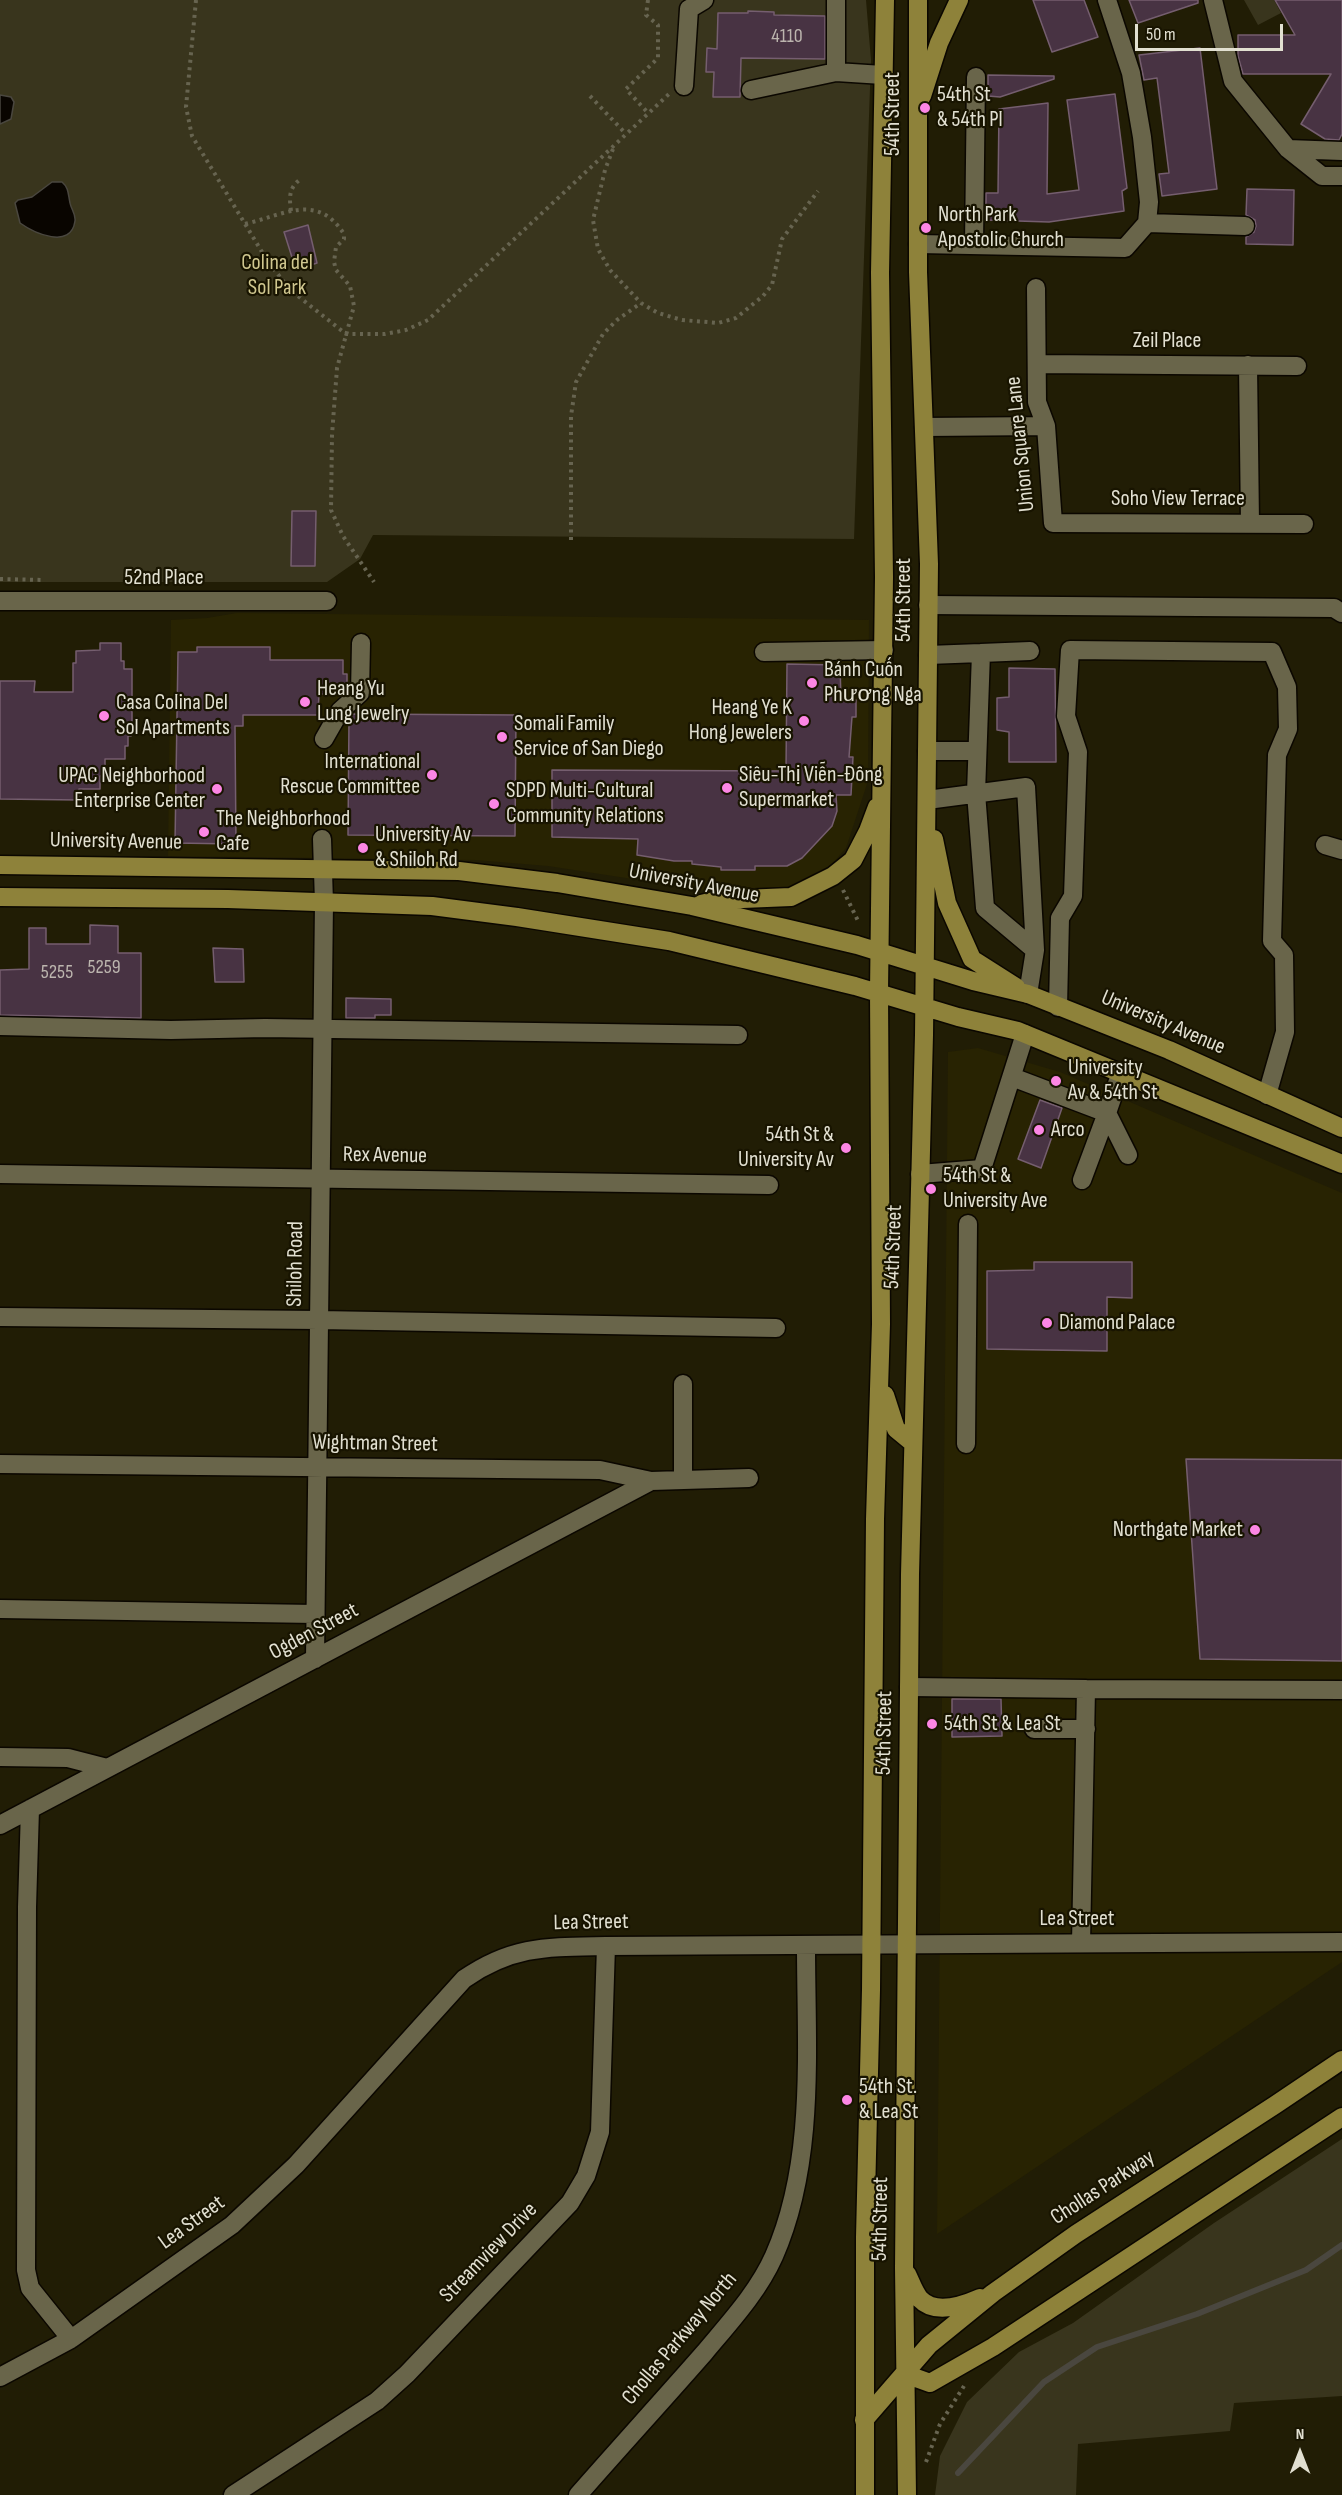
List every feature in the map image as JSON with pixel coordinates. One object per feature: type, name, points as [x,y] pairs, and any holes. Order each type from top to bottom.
[{"type":"main road","points":[[874,0],[883,75]]},
{"type":"main road","name":"54th Street","points":[[865,2495],[865,2237],[879,1373],[879,992],[884,650],[880,273],[885,0]]},
{"type":"main road","name":"54th Street","points":[[908,2495],[904,2268],[909,1687],[924,1006],[928,655],[918,244],[918,0]]},
{"type":"main road","points":[[917,112],[939,43],[959,0]]},
{"type":"main road","points":[[692,906],[718,900],[791,897],[833,876],[853,860],[868,831],[882,794]]},
{"type":"main road","points":[[927,800],[946,903],[972,959],[1028,994]]},
{"type":"main road","name":"University Avenue","points":[[0,865],[459,871],[556,883],[692,906],[880,952],[924,967],[1028,994],[1170,1050],[1267,1095],[1341,1123]]},
{"type":"main road","points":[[0,897],[432,906],[669,941],[879,992],[1025,1034],[1342,1164]]},
{"type":"main road","points":[[879,1373],[896,1430],[913,1443]]},
{"type":"main road","name":"Chollas Parkway","points":[[864,2420],[929,2344],[993,2293],[1076,2234],[1342,2060]]},
{"type":"main road","points":[[905,2374],[930,2383],[993,2347],[1342,2117]]},
{"type":"main road","points":[[904,2268],[922,2301],[930,2305],[948,2307],[962,2305],[993,2293]]},
{"type":"street","points":[[677,90],[688,9],[704,0]]},
{"type":"street","points":[[836,0],[836,72]]},
{"type":"street","points":[[918,244],[1125,248],[1147,223],[1149,202],[1131,73],[1107,0]]},
{"type":"street","points":[[1213,0],[1233,81],[1288,149],[1322,176],[1342,176]]},
{"type":"street","points":[[751,90],[836,72],[883,75]]},
{"type":"street","points":[[974,244],[976,76]]},
{"type":"street","points":[[1288,149],[1342,151]]},
{"type":"street","points":[[1147,223],[1245,226]]},
{"type":"street","name":"Union Square Lane","points":[[1036,288],[1037,402],[1046,426],[1053,523]]},
{"type":"street","name":"Zeil Place","points":[[1037,364],[1297,366]]},
{"type":"street","points":[[1248,365],[1250,523]]},
{"type":"street","points":[[924,427],[1046,426]]},
{"type":"street","name":"Soho View Terrace","points":[[1053,523],[1304,524]]},
{"type":"street","name":"52nd Place","points":[[0,601],[327,602]]},
{"type":"street","points":[[928,605],[1338,611]]},
{"type":"street","points":[[324,739],[340,711],[360,693],[361,643]]},
{"type":"street","points":[[764,652],[884,650]]},
{"type":"street","points":[[1058,1006],[1060,918],[1073,896],[1078,763],[1078,752],[1066,716],[1070,650],[1272,652],[1287,687],[1288,729],[1277,755],[1272,941],[1284,955],[1285,1032],[1267,1095]]},
{"type":"street","points":[[928,655],[1030,651]]},
{"type":"street","points":[[981,653],[976,793],[985,908],[1035,950]]},
{"type":"street","points":[[927,751],[977,751]]},
{"type":"street","points":[[927,800],[1026,787],[1035,950],[1028,994]]},
{"type":"street","name":"Shiloh Road","points":[[315,1659],[324,903],[322,839]]},
{"type":"street","points":[[0,1026],[171,1030],[322,1029],[738,1035]]},
{"type":"street","points":[[920,1174],[982,1169],[1025,1034]]},
{"type":"street","points":[[1082,1180],[1121,1072]]},
{"type":"street","points":[[1012,1077],[1107,1113],[1128,1155]]},
{"type":"street","name":"Rex Avenue","points":[[0,1174],[769,1185]]},
{"type":"street","points":[[966,1444],[968,1224]]},
{"type":"street","points":[[0,1317],[776,1328]]},
{"type":"street","points":[[683,1384],[684,1479]]},
{"type":"street","name":"Wightman Street","points":[[0,1464],[600,1470],[651,1481],[749,1478]]},
{"type":"street","name":"Ogden Street","points":[[0,1825],[651,1481]]},
{"type":"street","points":[[0,1609],[315,1614]]},
{"type":"street","points":[[909,1687],[1342,1690]]},
{"type":"street","points":[[1081,1943],[1086,1689]]},
{"type":"street","points":[[1034,1729],[1086,1729]]},
{"type":"street","points":[[0,1757],[68,1758],[107,1768]]},
{"type":"street","points":[[30,1809],[27,1907],[26,2270],[30,2288],[71,2339]]},
{"type":"street","name":"Lea Street","points":[[0,2378],[71,2339],[232,2225],[265,2196],[327,2131],[464,1979],[494,1962],[524,1951],[540,1947],[606,1946],[1342,1942]]},
{"type":"street","name":"Streamview Drive","points":[[233,2495],[377,2401],[400,2381],[570,2203],[586,2176],[600,2132],[606,1946]]},
{"type":"street","name":"Chollas Parkway North","points":[[578,2495],[742,2308],[773,2257],[791,2204],[802,2147],[805,2090],[806,1946]]},
{"type":"path","points":[[196,0],[186,107],[192,136],[265,257],[289,289],[346,334],[385,334],[406,330],[428,320],[626,134],[677,90]]},
{"type":"path","points":[[648,0],[646,15],[658,25],[658,58],[626,89],[649,114]]},
{"type":"path","points":[[590,96],[626,134]]},
{"type":"path","points":[[614,146],[605,170],[593,220],[598,249],[610,270],[641,303],[658,313],[682,320],[718,322],[736,318],[763,296],[772,285],[782,239],[818,191]]},
{"type":"path","points":[[291,211],[289,196],[294,184],[302,178]]},
{"type":"path","points":[[245,224],[306,208],[323,212],[344,234],[334,256],[336,270],[350,286],[354,306],[339,359],[335,383],[331,510],[343,536],[374,582]]},
{"type":"path","points":[[571,540],[571,416],[576,382],[603,334],[617,320],[641,303]]},
{"type":"path","points":[[840,884],[859,923]]},
{"type":"path","points":[[924,2470],[940,2424],[967,2383]]},
{"type":"shaded area","points":[[0,95],[11,97],[14,102],[11,119],[0,124]]},
{"type":"shaded area","points":[[52,182],[62,182],[66,187],[75,218],[72,230],[60,237],[42,234],[20,223],[15,203],[18,200],[32,197]]},
{"type":"shaded area","points":[[237,613],[869,620],[868,781],[846,848],[824,873],[792,891],[717,892],[548,866],[475,860],[168,856],[171,620],[207,618]]},
{"type":"shaded area","points":[[978,1048],[1060,1072],[1342,1193],[1342,1962],[937,2234],[948,1052]]},
{"type":"green space","name":"Colina del Sol Park","points":[[0,0],[866,0],[871,60],[854,539],[373,535],[360,559],[327,582],[0,582]]},
{"type":"green space","points":[[1244,0],[1274,0],[1281,13],[1258,25]]},
{"type":"green space","points":[[1342,2139],[1342,2396],[1234,2403],[1230,2431],[1078,2444],[1076,2495],[935,2495],[940,2456],[967,2402],[1019,2352],[1073,2323],[1214,2223]]},
{"type":"building","points":[[1033,0],[1084,0],[1098,37],[1052,52]]},
{"type":"building","points":[[1129,0],[1198,0],[1198,3],[1138,23]]},
{"type":"building","points":[[1275,0],[1342,0],[1342,134],[1339,140],[1325,139],[1301,124],[1331,74],[1243,74],[1238,56],[1238,35],[1295,35]]},
{"type":"building","points":[[748,11],[774,12],[774,15],[825,16],[825,59],[741,58],[740,97],[713,97],[714,72],[706,72],[707,48],[717,49],[718,13],[748,13]]},
{"type":"building","points":[[1200,48],[1217,189],[1162,196],[1159,174],[1169,173],[1157,78],[1144,80],[1139,55]]},
{"type":"building","points":[[988,75],[1054,76],[1054,79],[1000,97],[988,96]]},
{"type":"building","points":[[1115,94],[1127,188],[1122,191],[1124,211],[1049,222],[986,220],[986,193],[998,193],[999,109],[1048,103],[1047,194],[1079,190],[1067,100]]},
{"type":"building","points":[[1247,189],[1294,190],[1293,245],[1246,244],[1246,237],[1254,232],[1256,226],[1255,220],[1246,215]]},
{"type":"building","points":[[308,225],[317,263],[296,270],[284,232]]},
{"type":"building","points":[[292,511],[316,511],[315,566],[291,566]]},
{"type":"building","name":"Casa Colina Del Sol Apartments","points":[[100,643],[121,643],[121,661],[124,661],[124,669],[132,669],[132,725],[131,736],[128,736],[128,746],[125,746],[125,759],[105,759],[105,776],[100,776],[100,789],[79,789],[79,800],[0,799],[0,681],[35,681],[34,692],[73,692],[73,663],[76,663],[76,651],[100,650]]},
{"type":"building","points":[[197,647],[270,647],[270,660],[343,660],[343,674],[347,674],[347,689],[343,694],[319,694],[318,715],[243,715],[243,726],[235,726],[236,844],[175,843],[178,652],[197,652]]},
{"type":"building","points":[[787,664],[840,665],[841,700],[856,700],[856,717],[852,717],[849,757],[853,757],[851,795],[836,795],[837,811],[832,826],[802,858],[787,866],[755,866],[755,870],[721,870],[721,867],[692,864],[692,861],[674,861],[637,855],[638,839],[552,837],[552,770],[786,771]]},
{"type":"building","points":[[1009,668],[1055,669],[1056,762],[1009,762],[1009,732],[997,730],[997,698],[1009,697]]},
{"type":"building","name":"International Rescue Committee","points":[[353,714],[516,715],[515,836],[348,835],[349,718]]},
{"type":"building","points":[[90,925],[118,926],[118,953],[141,953],[141,1018],[0,1015],[0,970],[29,969],[29,928],[46,928],[46,944],[90,944]]},
{"type":"building","points":[[213,948],[243,949],[244,982],[215,982]]},
{"type":"building","points":[[346,998],[391,999],[391,1015],[375,1015],[375,1018],[346,1018]]},
{"type":"building","points":[[1040,1100],[1062,1108],[1041,1168],[1018,1159]]},
{"type":"building","name":"Diamond Palace","points":[[1034,1262],[1132,1262],[1132,1298],[1107,1297],[1107,1351],[987,1349],[987,1271],[1034,1270]]},
{"type":"building","points":[[1186,1459],[1342,1460],[1342,1661],[1200,1659]]},
{"type":"building","points":[[952,1699],[1001,1699],[1002,1736],[952,1737]]},
{"type":"waterway","points":[[958,2473],[1044,2382],[1097,2347],[1197,2314],[1306,2270],[1342,2245]]},
{"type":"place","name":"54th St & 54th Pl","points":[[925,108]]},
{"type":"place","name":"North Park Apostolic Church","points":[[926,228]]},
{"type":"place","name":"Bánh Cuốn Phương Nga","points":[[812,683]]},
{"type":"place","name":"Heang Yu Lung Jewelry","points":[[305,702]]},
{"type":"place","name":"Casa Colina Del Sol Apartments","points":[[104,716]]},
{"type":"place","name":"Heang Ye K Hong Jewelers","points":[[804,721]]},
{"type":"place","name":"Somali Family Service of San Diego","points":[[502,737]]},
{"type":"place","name":"International Rescue Committee","points":[[432,775]]},
{"type":"place","name":"Siêu-Thị Viễn-Đông Supermarket","points":[[727,788]]},
{"type":"place","name":"UPAC Neighborhood Enterprise Center","points":[[217,789]]},
{"type":"place","name":"SDPD Multi-Cultural Community Relations","points":[[494,804]]},
{"type":"place","name":"The Neighborhood Cafe","points":[[204,832]]},
{"type":"place","name":"University Av & Shiloh Rd","points":[[363,848]]},
{"type":"place","name":"University Av & 54th St","points":[[1056,1081]]},
{"type":"place","name":"Arco","points":[[1039,1130]]},
{"type":"place","name":"54th St & University Av","points":[[846,1148]]},
{"type":"place","name":"54th St & University Ave","points":[[931,1189]]},
{"type":"place","name":"Diamond Palace","points":[[1047,1323]]},
{"type":"place","name":"Northgate Market","points":[[1255,1530]]},
{"type":"place","name":"54th St & Lea St","points":[[932,1724]]},
{"type":"place","name":"54th St. & Lea St","points":[[847,2100]]}]
